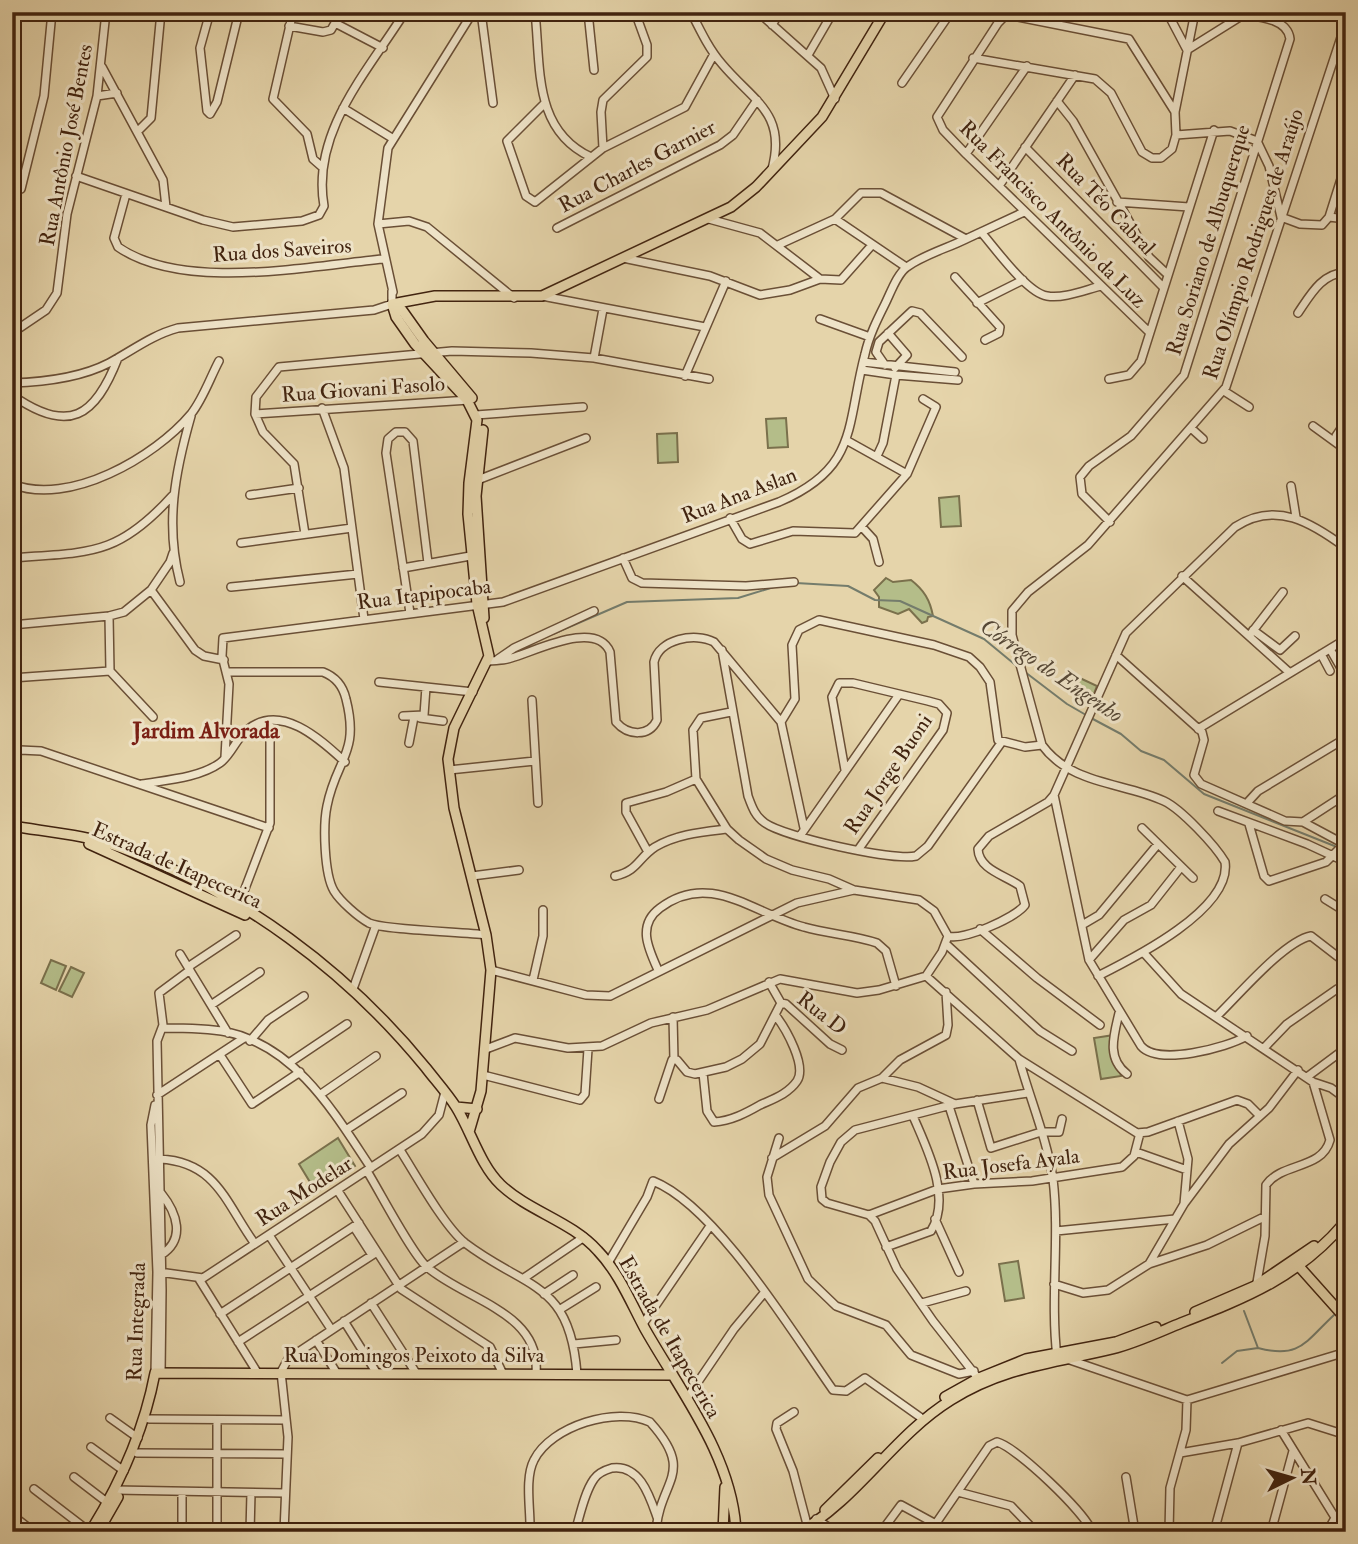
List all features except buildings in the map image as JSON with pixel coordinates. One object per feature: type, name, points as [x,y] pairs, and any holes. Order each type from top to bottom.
[{"type":"main road","points":[[469,1132],[477,1109],[483,1075],[491,970],[486,935],[454,808],[449,770],[451,736],[493,661],[480,603],[476,555],[472,482],[479,414],[470,400],[397,317],[395,303],[435,296],[542,296],[709,219],[747,196],[835,100],[885,12]]},
{"type":"main road","name":"Estrada de Itapecerica","points":[[12,826],[72,837],[237,908],[310,952],[353,989],[408,1046],[445,1092],[500,1184],[583,1237],[608,1263],[687,1398],[712,1447],[726,1482],[736,1532]]},
{"type":"main road","points":[[456,1107],[477,1109]]},
{"type":"main road","points":[[1297,1264],[1346,1212]]},
{"type":"main road","points":[[817,1520],[920,1417],[953,1392],[978,1378],[1060,1354],[1116,1342],[1256,1289],[1297,1264],[1346,1221]]},
{"type":"main road","points":[[1297,1264],[1346,1319]]},
{"type":"main road","name":"Rua Domingos Peixoto da Silva","points":[[158,1373],[376,1372],[673,1376]]},
{"type":"main road","name":"Rua Integrada","points":[[94,1531],[137,1453],[149,1419],[158,1373]]},
{"type":"main road","name":"Rua Integrada","points":[[94,1531],[108,1503],[118,1491],[158,1373]]},
{"type":"main road","points":[[805,1528],[841,1504],[937,1410],[978,1378]]},
{"type":"main road","points":[[723,1532],[726,1482]]},
{"type":"street","points":[[21,189],[44,96],[52,12]]},
{"type":"street","name":"Rua Antônio José Bentes","points":[[12,333],[46,310],[59,284],[67,214],[97,96],[106,12]]},
{"type":"street","points":[[138,131],[151,118],[161,12]]},
{"type":"street","points":[[210,12],[200,48],[208,113],[214,112],[216,107],[239,12]]},
{"type":"street","points":[[292,12],[273,99],[307,134],[313,159],[321,166]]},
{"type":"street","points":[[289,26],[325,32],[331,30],[338,12]]},
{"type":"street","points":[[76,176],[203,220],[241,228],[302,221],[318,215],[323,208],[321,166],[332,132],[343,108],[405,12]]},
{"type":"street","points":[[12,383],[76,375],[118,357],[153,336],[178,328],[350,314],[395,303],[383,259],[378,224],[384,168],[392,138],[473,12]]},
{"type":"street","points":[[481,12],[493,103]]},
{"type":"street","points":[[534,12],[545,103],[559,136],[591,157]]},
{"type":"street","points":[[588,12],[594,70]]},
{"type":"street","points":[[603,148],[603,100],[647,57],[647,45],[635,12]]},
{"type":"street","points":[[691,12],[715,54],[768,112],[775,128],[771,170]]},
{"type":"street","points":[[758,12],[808,55],[826,75],[835,100]]},
{"type":"street","points":[[772,25],[780,12]]},
{"type":"street","points":[[808,55],[833,12]]},
{"type":"street","points":[[902,83],[951,12]]},
{"type":"street","points":[[1167,12],[1187,50]]},
{"type":"street","points":[[974,58],[1090,77],[1104,85],[1136,144],[1147,156],[1156,159],[1166,156],[1172,149],[1176,135],[1175,112],[1195,12]]},
{"type":"street","name":"Rua Francisco Antônio da Luz","points":[[1148,331],[966,154],[943,130],[937,117],[998,23],[1007,16],[1123,37],[1133,42],[1175,112]]},
{"type":"street","name":"Rua Soriano de Albuquerque","points":[[1110,522],[1082,494],[1080,477],[1089,466],[1131,436],[1184,375],[1289,43],[1287,28],[1260,18],[1240,16],[1187,50]]},
{"type":"street","name":"Rua Olímpio Rodrigues de Araújo","points":[[1042,745],[1012,635],[1013,608],[1110,522],[1224,391],[1282,217],[1282,208],[1346,22]]},
{"type":"street","points":[[335,23],[383,48]]},
{"type":"street","points":[[545,103],[508,139],[526,196],[533,202],[539,201],[603,148],[685,107],[715,54]]},
{"type":"street","points":[[102,66],[165,187],[166,207]]},
{"type":"street","points":[[966,154],[1027,66]]},
{"type":"street","points":[[999,186],[1076,75]]},
{"type":"street","points":[[204,84],[222,84]]},
{"type":"street","points":[[97,96],[117,93]]},
{"type":"street","name":"Rua Charles Garnier","points":[[557,228],[720,145],[733,135],[757,100]]},
{"type":"street","points":[[1058,102],[1073,121],[1153,262],[1166,273]]},
{"type":"street","points":[[343,108],[392,138]]},
{"type":"street","points":[[1176,135],[1214,130],[1230,131],[1257,141],[1269,166],[1282,208]]},
{"type":"street","points":[[1109,379],[1129,376],[1137,366],[1214,130]]},
{"type":"street","name":"Rua Téo Cabral","points":[[1025,147],[1162,286]]},
{"type":"street","points":[[1282,217],[1314,227],[1322,225],[1329,217],[1346,163]]},
{"type":"street","points":[[778,245],[835,219],[857,196],[874,192],[966,239]]},
{"type":"street","name":"Rua dos Saveiros","points":[[126,194],[114,238],[118,247],[139,257],[188,271],[232,273],[383,259]]},
{"type":"street","points":[[1117,202],[1189,207]]},
{"type":"street","points":[[835,219],[906,267],[1024,212]]},
{"type":"street","points":[[1329,217],[1346,219]]},
{"type":"street","points":[[709,219],[748,228],[778,245],[820,279]]},
{"type":"street","points":[[378,224],[409,221],[427,227],[514,298]]},
{"type":"street","points":[[1118,240],[1129,239],[1133,229]]},
{"type":"street","points":[[981,232],[1023,279],[1041,294],[1050,297],[1101,286]]},
{"type":"street","points":[[623,258],[726,281],[767,295],[820,279],[846,277],[872,245]]},
{"type":"street","name":"Rua Ana Aslan","points":[[623,558],[779,502],[813,484],[834,465],[846,440],[870,337],[906,267]]},
{"type":"street","points":[[1297,313],[1322,282],[1344,273]]},
{"type":"street","points":[[956,277],[1000,331],[985,340]]},
{"type":"street","points":[[977,303],[1023,279]]},
{"type":"street","points":[[685,376],[726,281]]},
{"type":"street","points":[[542,296],[705,327]]},
{"type":"street","points":[[594,358],[603,309]]},
{"type":"street","points":[[955,372],[929,367],[895,371],[885,365],[876,352],[879,342],[908,314],[918,312],[962,357]]},
{"type":"street","points":[[820,319],[870,337]]},
{"type":"street","points":[[877,456],[883,443],[895,371],[907,355],[888,333]]},
{"type":"street","points":[[306,534],[294,464],[263,432],[254,414],[256,397],[279,367],[452,351],[531,353],[594,358],[709,379]]},
{"type":"street","points":[[12,395],[47,415],[72,414],[99,401],[118,357]]},
{"type":"street","points":[[180,582],[173,553],[172,496],[192,412],[219,361]]},
{"type":"street","points":[[863,363],[885,365]]},
{"type":"street","points":[[863,363],[895,371],[958,380]]},
{"type":"street","points":[[1224,391],[1249,407]]},
{"type":"street","points":[[730,518],[742,539],[750,544],[793,531],[855,533],[907,474],[936,407],[923,399]]},
{"type":"street","name":"Rua Giovani Fasolo","points":[[254,414],[470,400]]},
{"type":"street","points":[[479,414],[583,407]]},
{"type":"street","points":[[322,408],[342,456],[364,619]]},
{"type":"street","points":[[12,484],[42,490],[72,486],[90,480],[153,450],[192,412]]},
{"type":"street","points":[[1345,449],[1336,436],[1346,421]]},
{"type":"street","points":[[1314,426],[1345,449]]},
{"type":"street","points":[[1192,429],[1203,439]]},
{"type":"street","points":[[410,613],[386,453],[389,436],[400,431],[409,435],[412,441],[428,563]]},
{"type":"street","points":[[472,482],[586,438]]},
{"type":"street","points":[[846,440],[907,474]]},
{"type":"street","points":[[1291,486],[1296,517]]},
{"type":"street","points":[[250,495],[299,488]]},
{"type":"street","points":[[12,558],[83,554],[109,547],[138,530],[172,496]]},
{"type":"street","points":[[486,1049],[514,1038],[588,1049],[673,1017],[725,1003],[769,982],[786,979],[865,993],[926,976],[947,940],[1020,911],[1025,897],[1020,886],[980,860],[980,844],[1054,795],[1132,625],[1242,523],[1274,514],[1296,517],[1346,548]]},
{"type":"street","points":[[862,527],[873,539],[879,562]]},
{"type":"street","points":[[241,543],[352,528]]},
{"type":"street","points":[[12,625],[109,617],[132,608],[151,590],[173,553]]},
{"type":"street","points":[[403,568],[476,555]]},
{"type":"street","points":[[623,558],[632,578],[642,583],[746,586],[794,582]]},
{"type":"street","name":"Rua Itapipocaba","points":[[224,660],[223,638],[503,601],[623,558]]},
{"type":"street","points":[[231,587],[358,574]]},
{"type":"street","points":[[1182,576],[1251,633],[1290,673]]},
{"type":"street","points":[[151,590],[195,650],[204,656],[224,660],[229,684],[225,757]]},
{"type":"street","points":[[1251,633],[1283,592]]},
{"type":"street","points":[[493,661],[514,648],[594,611]]},
{"type":"street","points":[[109,617],[110,671],[153,717]]},
{"type":"street","points":[[781,722],[795,699],[791,657],[794,639],[799,630],[811,621],[833,621],[934,645],[968,657],[981,667],[990,682],[995,736],[1001,743],[1025,747],[1042,745],[1066,769],[1171,805],[1225,862],[1225,879],[1215,896],[1189,920],[1143,951],[1098,976]]},
{"type":"street","points":[[1251,633],[1280,650],[1295,636]]},
{"type":"street","points":[[493,661],[507,660],[571,638],[595,639],[606,644],[610,652],[616,722],[625,730],[640,733],[653,728],[657,720],[654,662],[660,649],[668,644],[703,637],[714,642],[781,722],[802,832]]},
{"type":"street","points":[[1198,729],[1345,641]]},
{"type":"street","points":[[1329,649],[1342,668]]},
{"type":"street","points":[[722,650],[743,778],[753,810],[768,825],[802,832],[858,850],[905,857],[921,853],[1001,743]]},
{"type":"street","points":[[1321,654],[1330,671]]},
{"type":"street","points":[[1116,655],[1198,729],[1203,740],[1195,770],[1196,779],[1210,790],[1247,803],[1285,821],[1303,822],[1344,844],[1334,855],[1311,869],[1276,881],[1268,881],[1250,824]]},
{"type":"street","points":[[12,678],[110,671]]},
{"type":"street","points":[[226,672],[311,671],[334,677],[344,692],[352,722],[352,740],[328,799],[325,821],[331,884],[342,900],[376,925],[486,935]]},
{"type":"street","points":[[379,682],[474,692]]},
{"type":"street","name":"Rua Jorge Buoni","points":[[845,770],[833,708],[835,686],[853,682],[898,696],[939,704],[947,713],[947,722],[858,850]]},
{"type":"street","points":[[416,717],[424,714],[426,687]]},
{"type":"street","points":[[802,832],[898,696]]},
{"type":"street","points":[[532,700],[538,803]]},
{"type":"street","points":[[731,712],[705,717],[694,725],[695,779],[727,829],[766,859],[792,870],[829,878],[854,890],[919,900],[934,911],[947,940],[1040,1031],[1072,1051]]},
{"type":"street","points":[[403,716],[443,721]]},
{"type":"street","points":[[409,743],[416,717]]},
{"type":"street","points":[[139,785],[193,774],[216,765],[250,728],[270,721],[300,727],[345,762]]},
{"type":"street","points":[[237,908],[269,828],[270,721]]},
{"type":"street","points":[[1247,803],[1258,791],[1346,738]]},
{"type":"street","points":[[841,747],[858,752]]},
{"type":"street","points":[[12,754],[20,750],[41,751],[269,828]]},
{"type":"street","points":[[449,770],[535,761]]},
{"type":"street","points":[[648,852],[626,812],[627,802],[666,792],[695,779]]},
{"type":"street","points":[[1303,822],[1346,794]]},
{"type":"street","points":[[1054,795],[1090,960],[1140,1046],[1153,1054],[1204,1051],[1247,1036]]},
{"type":"street","points":[[1218,811],[1270,829],[1346,862]]},
{"type":"street","points":[[1142,828],[1193,878]]},
{"type":"street","points":[[615,876],[631,871],[648,852],[682,836],[727,829]]},
{"type":"street","points":[[1082,925],[1099,915],[1158,844]]},
{"type":"street","points":[[1090,960],[1124,919],[1151,905],[1181,867]]},
{"type":"street","points":[[472,876],[519,870]]},
{"type":"street","points":[[491,970],[605,997],[621,992],[657,970],[804,901],[854,890]]},
{"type":"street","points":[[657,970],[647,947],[646,926],[661,907],[684,894],[717,892],[771,916],[804,927],[877,943],[886,951],[896,986]]},
{"type":"street","points":[[1325,899],[1346,912]]},
{"type":"street","points":[[533,980],[543,936],[543,910]]},
{"type":"street","points":[[353,989],[376,925]]},
{"type":"street","points":[[980,929],[1037,978],[1100,1025]]},
{"type":"street","points":[[189,969],[236,936]]},
{"type":"street","points":[[1217,1018],[1304,937],[1311,936],[1345,961]]},
{"type":"street","points":[[1143,951],[1181,994],[1310,1079],[1341,1092],[1346,1098]]},
{"type":"street","points":[[180,954],[228,1033]]},
{"type":"street","name":"Rua Integrada","points":[[159,1272],[161,1255],[157,1041],[163,1028],[159,993],[189,969]]},
{"type":"street","points":[[211,1005],[260,972]]},
{"type":"street","points":[[926,976],[1019,1059],[1140,1133],[1237,1100],[1248,1104],[1260,1116]]},
{"type":"street","points":[[673,1017],[674,1060],[687,1072],[703,1073],[726,1067],[749,1054],[760,1044],[776,1016],[781,1003],[769,982]]},
{"type":"street","points":[[1265,1047],[1287,1024],[1337,989]]},
{"type":"street","points":[[772,1158],[825,1126],[858,1088],[882,1078],[900,1060],[946,1035],[946,992]]},
{"type":"street","points":[[157,1098],[247,1040],[268,1020],[304,996]]},
{"type":"street","name":"Rua D","points":[[781,1003],[786,1004],[830,1044],[842,1051]]},
{"type":"street","points":[[1119,1012],[1112,1044],[1116,1060],[1127,1074]]},
{"type":"street","points":[[703,1073],[707,1108],[712,1122],[727,1120],[782,1095],[797,1081],[799,1074],[794,1046],[776,1016]]},
{"type":"street","points":[[289,1063],[347,1024]]},
{"type":"street","points":[[163,1028],[228,1033],[247,1040],[300,1072],[321,1094],[346,1130],[425,1266],[521,1327],[533,1346],[536,1373]]},
{"type":"street","points":[[1310,1079],[1346,1048]]},
{"type":"street","points":[[483,1075],[578,1100],[583,1098],[588,1049]]},
{"type":"street","points":[[220,1055],[252,1104],[300,1072]]},
{"type":"street","points":[[321,1094],[376,1056]]},
{"type":"street","points":[[1019,1059],[1052,1177],[1056,1231],[1054,1284],[1060,1354],[1078,1364],[1187,1400],[1346,1352]]},
{"type":"street","points":[[659,1099],[669,1065],[674,1060]]},
{"type":"street","points":[[1149,1264],[1184,1204],[1229,1144],[1287,1088],[1298,1070]]},
{"type":"street","points":[[882,1078],[918,1087],[952,1105],[974,1184]]},
{"type":"street","points":[[1256,1289],[1264,1243],[1263,1194],[1269,1180],[1313,1160],[1329,1146],[1329,1129],[1310,1079]]},
{"type":"street","name":"Rua Modelar","points":[[199,1279],[400,1150],[435,1121],[445,1092]]},
{"type":"street","points":[[346,1130],[402,1093]]},
{"type":"street","points":[[978,1378],[897,1269],[881,1230],[869,1215],[822,1199],[821,1187],[841,1142],[855,1130],[952,1105],[1028,1093]]},
{"type":"street","name":"Rua Integrada","points":[[157,1098],[153,1111],[159,1272],[158,1373]]},
{"type":"street","points":[[977,1100],[990,1147],[1041,1132],[1061,1131],[1062,1119]]},
{"type":"street","points":[[887,1247],[931,1231],[935,1219],[938,1189],[935,1168],[913,1116]]},
{"type":"street","points":[[1178,1121],[1186,1144],[1184,1204]]},
{"type":"street","points":[[1140,1133],[1136,1152],[1187,1170]]},
{"type":"street","points":[[779,1138],[767,1177],[769,1195],[792,1239],[804,1273],[825,1297],[853,1315],[886,1325],[911,1355],[959,1374],[978,1378]]},
{"type":"street","points":[[400,1150],[464,1242],[524,1278],[559,1310],[569,1325],[574,1344],[576,1374]]},
{"type":"street","name":"Rua Josefa Ayala","points":[[869,1215],[938,1189],[1122,1167],[1136,1152]]},
{"type":"street","points":[[160,1159],[183,1162],[204,1171],[256,1244]]},
{"type":"street","points":[[608,1263],[647,1197],[653,1181],[688,1201],[710,1226],[764,1293],[833,1390],[846,1391],[866,1379],[920,1417]]},
{"type":"street","points":[[338,1191],[375,1254],[405,1292],[491,1347],[503,1374]]},
{"type":"street","points":[[160,1192],[175,1216],[176,1240],[173,1247],[161,1255]]},
{"type":"street","points":[[1054,1284],[1083,1293],[1102,1293],[1149,1264],[1207,1245],[1264,1216]]},
{"type":"street","points":[[935,1219],[959,1272]]},
{"type":"street","points":[[1056,1231],[1175,1219]]},
{"type":"street","points":[[220,1314],[357,1225]]},
{"type":"street","points":[[643,1324],[710,1226]]},
{"type":"street","points":[[269,1235],[331,1329]]},
{"type":"street","points":[[524,1278],[583,1237]]},
{"type":"street","points":[[284,1532],[286,1454],[281,1372],[288,1359],[464,1242]]},
{"type":"street","points":[[238,1342],[375,1254]]},
{"type":"street","points":[[159,1272],[199,1279],[257,1372]]},
{"type":"street","points":[[544,1294],[573,1275]]},
{"type":"street","points":[[559,1310],[596,1287]]},
{"type":"street","points":[[922,1303],[966,1291]]},
{"type":"street","points":[[687,1398],[734,1329],[764,1293]]},
{"type":"street","points":[[371,1303],[416,1373]]},
{"type":"street","points":[[344,1321],[376,1372]]},
{"type":"street","points":[[316,1339],[336,1372]]},
{"type":"street","points":[[574,1344],[616,1340]]},
{"type":"street","points":[[1169,1532],[1170,1488],[1186,1430],[1187,1400]]},
{"type":"street","points":[[794,1412],[779,1422],[776,1429],[793,1472],[805,1528]]},
{"type":"street","points":[[110,1418],[138,1438]]},
{"type":"street","points":[[534,1532],[530,1527],[534,1460],[554,1437],[586,1421],[628,1418],[650,1422],[673,1456],[673,1480],[657,1518],[656,1532]]},
{"type":"street","points":[[149,1419],[285,1420]]},
{"type":"street","points":[[216,1532],[217,1420]]},
{"type":"street","points":[[1180,1453],[1238,1443],[1308,1423],[1346,1436]]},
{"type":"street","points":[[1281,1430],[1344,1529]]},
{"type":"street","points":[[930,1532],[993,1443],[1002,1443],[1056,1488],[1085,1519],[1092,1532]]},
{"type":"street","points":[[1214,1532],[1238,1443]]},
{"type":"street","points":[[91,1447],[124,1471]]},
{"type":"street","points":[[1271,1532],[1293,1451]]},
{"type":"street","points":[[137,1453],[286,1454]]},
{"type":"street","points":[[575,1532],[591,1483],[604,1471],[617,1468],[631,1472],[650,1497],[657,1518]]},
{"type":"street","points":[[74,1477],[108,1503]]},
{"type":"street","points":[[1126,1477],[1135,1532]]},
{"type":"street","points":[[34,1489],[94,1531],[182,1532],[182,1493]]},
{"type":"street","points":[[118,1491],[284,1493]]},
{"type":"street","points":[[958,1492],[1008,1504],[1036,1532]]},
{"type":"street","points":[[250,1532],[251,1493]]},
{"type":"street","points":[[650,1497],[666,1495]]},
{"type":"street","points":[[881,1532],[901,1505],[934,1523]]},
{"type":"street","points":[[12,1515],[34,1532]]},
{"type":"street","points":[[1327,1532],[1335,1518]]},
{"type":"street","points":[[817,1520],[836,1532]]},
{"type":"green space","points":[[786,418],[788,447],[768,448],[766,419]]},
{"type":"green space","points":[[677,433],[678,462],[658,463],[657,434]]},
{"type":"green space","points":[[959,496],[961,526],[941,527],[939,498]]},
{"type":"green space","points":[[886,578],[893,582],[911,580],[926,596],[933,616],[922,623],[909,609],[898,614],[879,607],[879,597],[874,590]]},
{"type":"green space","points":[[1067,672],[1097,686],[1091,701],[1060,687]]},
{"type":"green space","points":[[51,960],[66,966],[56,990],[41,983]]},
{"type":"green space","points":[[71,967],[84,973],[72,997],[59,991]]},
{"type":"green space","points":[[1114,1035],[1121,1076],[1101,1079],[1094,1038]]},
{"type":"green space","points":[[338,1138],[355,1166],[316,1192],[299,1164]]},
{"type":"green space","points":[[1018,1261],[1024,1298],[1005,1301],[999,1264]]},
{"type":"waterway","name":"Córrego do Engenho","points":[[796,583],[848,586],[875,600],[900,601],[984,639],[1018,667]]},
{"type":"waterway","name":"Córrego do Engenho","points":[[553,634],[627,602],[738,598],[774,587]]},
{"type":"waterway","name":"Córrego do Engenho","points":[[1025,672],[1086,715]]},
{"type":"waterway","name":"Córrego do Engenho","points":[[1091,718],[1121,734],[1141,751],[1164,760],[1204,794],[1337,847]]},
{"type":"waterway","points":[[1244,1311],[1258,1348],[1272,1351],[1293,1350],[1301,1346],[1334,1315]]},
{"type":"waterway","points":[[1222,1363],[1237,1351],[1258,1348]]},
{"type":"district","name":"Jardim Alvorada","points":[[206,730]]}]
